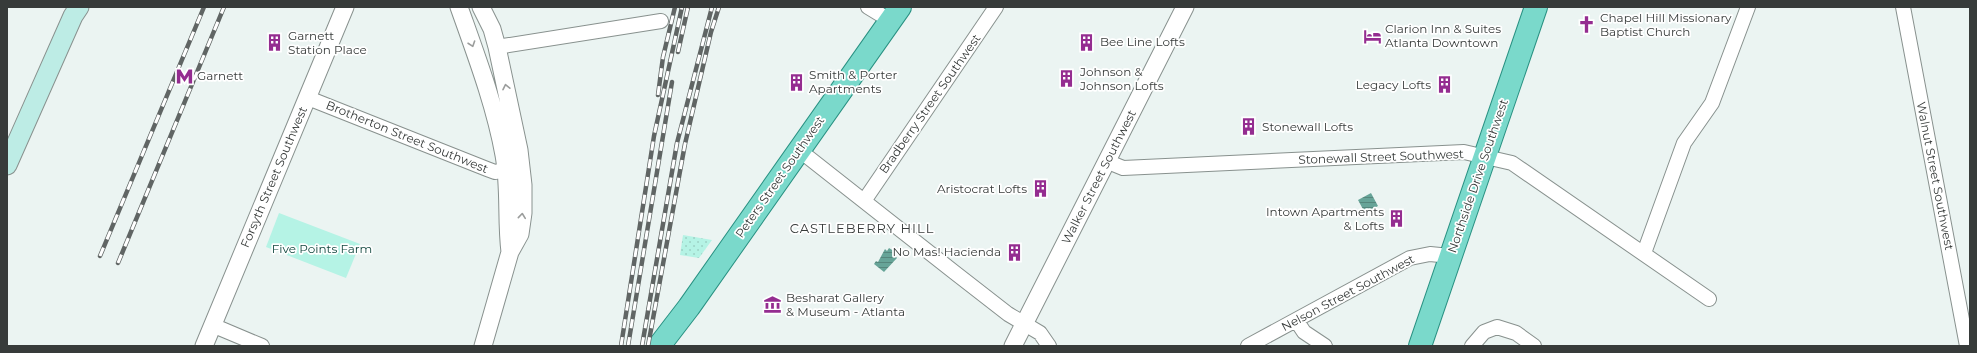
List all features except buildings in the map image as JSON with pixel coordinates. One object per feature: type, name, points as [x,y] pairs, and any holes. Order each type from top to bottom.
[{"type":"main road","points":[[7,165],[73,16],[79,7]]},
{"type":"main road","name":"Northside Drive Southwest","points":[[1420,346],[1536,7]]},
{"type":"main road","name":"Peters Street Southwest","points":[[659,346],[689,307],[895,14]]},
{"type":"street","name":"Forsyth Street Southwest","points":[[204,346],[345,7]]},
{"type":"street","points":[[459,7],[514,170]]},
{"type":"street","points":[[481,7],[492,29],[497,47],[514,170],[508,191],[508,232],[510,252],[483,346]]},
{"type":"street","points":[[491,7],[492,29]]},
{"type":"street","points":[[868,7],[895,14]]},
{"type":"street","name":"Bradberry Street Southwest","points":[[864,200],[996,7]]},
{"type":"street","name":"Walker Street Southwest","points":[[1012,346],[1185,7]]},
{"type":"street","points":[[1644,253],[1684,143],[1712,103],[1748,7]]},
{"type":"street","name":"Walnut Street Southwest","points":[[1903,7],[1967,346]]},
{"type":"street","points":[[497,47],[661,21]]},
{"type":"street","name":"Brotherton Street Southwest","points":[[308,98],[495,172],[514,170]]},
{"type":"street","points":[[799,150],[1002,309],[1040,333],[1049,346]]},
{"type":"street","name":"Stonewall Street Southwest","points":[[1106,161],[1123,168],[1464,152],[1512,163],[1709,299]]},
{"type":"street","name":"Nelson Street Southwest","points":[[1248,346],[1410,258],[1430,254],[1450,256]]},
{"type":"street","points":[[1296,320],[1304,332],[1325,346]]},
{"type":"street","points":[[212,325],[262,346]]},
{"type":"street","points":[[1472,346],[1484,332],[1498,327],[1516,333],[1534,346]]},
{"type":"green space","name":"Five Points Farm","points":[[279,213],[360,244],[346,278],[266,247]]},
{"type":"green space","points":[[683,235],[712,240],[699,258],[680,255]]},
{"type":"shaded area","points":[[1371,193],[1378,206],[1365,213],[1358,200]]},
{"type":"shaded area","points":[[889,248],[897,253],[895,256],[897,258],[884,272],[874,264],[876,261],[878,262],[885,249],[887,251]]},
{"type":"railway","points":[[100,256],[204,7]]},
{"type":"railway","points":[[118,263],[224,7]]},
{"type":"railway","points":[[658,95],[663,57],[675,7]]},
{"type":"railway","points":[[621,346],[654,136],[682,7]]},
{"type":"railway","points":[[678,52],[688,7]]},
{"type":"railway","points":[[642,346],[677,143],[712,7]]},
{"type":"railway","points":[[648,346],[685,144],[711,32],[719,7]]},
{"type":"railway","points":[[628,346],[672,82]]},
{"type":"place","name":"Chapel Hill Missionary Baptist Church","points":[[1587,25]]},
{"type":"place","name":"Clarion Inn & Suites Atlanta Downtown","points":[[1372,36]]},
{"type":"place","name":"Bee Line Lofts","points":[[1087,42]]},
{"type":"place","name":"Garnett Station Place","points":[[275,43]]},
{"type":"place","name":"Garnett","points":[[184,76]]},
{"type":"place","name":"Johnson & Johnson Lofts","points":[[1067,79]]},
{"type":"place","name":"Smith & Porter Apartments","points":[[796,82]]},
{"type":"place","name":"Legacy Lofts","points":[[1444,85]]},
{"type":"place","name":"Stonewall Lofts","points":[[1249,127]]},
{"type":"place","name":"Aristocrat Lofts","points":[[1040,189]]},
{"type":"place","name":"Intown Apartments & Lofts","points":[[1397,219]]},
{"type":"place","name":"No Mas! Hacienda","points":[[1014,252]]},
{"type":"place","name":"Besharat Gallery & Museum - Atlanta","points":[[773,305]]},
{"type":"district","name":"CASTLEBERRY HILL","points":[[862,228]]}]
